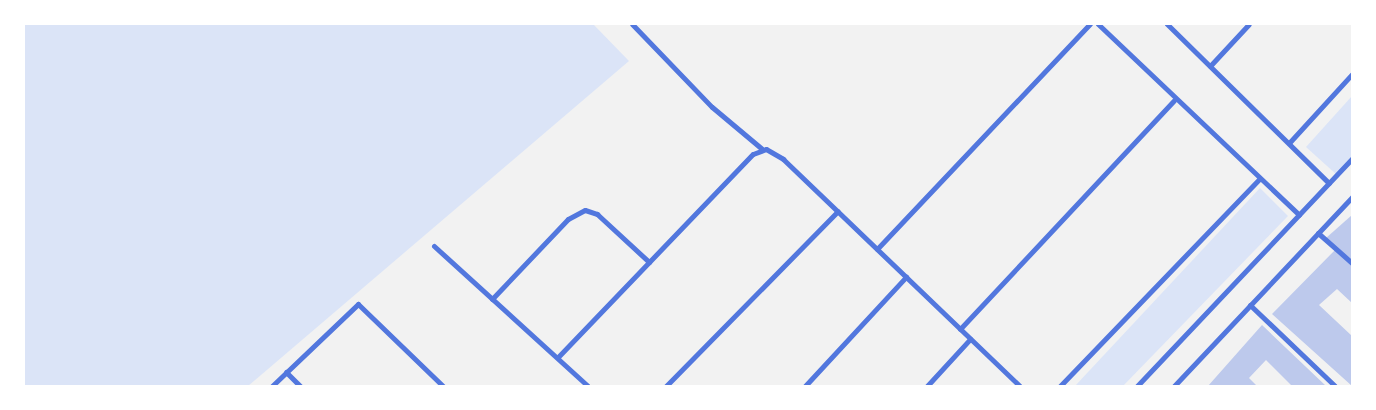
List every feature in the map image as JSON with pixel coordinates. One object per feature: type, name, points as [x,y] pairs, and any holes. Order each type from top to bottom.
[{"type":"street","points":[[632,24],[712,107],[762,149],[783,159],[1020,386]]},
{"type":"street","points":[[877,249],[1090,24]]},
{"type":"street","points":[[1098,24],[1174,100],[1299,215]]},
{"type":"street","points":[[1167,24],[1329,183]]},
{"type":"street","points":[[1210,66],[1249,24]]},
{"type":"street","points":[[1289,143],[1352,74]]},
{"type":"street","points":[[960,329],[1174,100]]},
{"type":"street","points":[[558,357],[649,262],[762,149]]},
{"type":"street","points":[[1136,386],[1352,159]]},
{"type":"street","points":[[1060,386],[1259,179]]},
{"type":"street","points":[[1176,386],[1352,197]]},
{"type":"street","points":[[492,299],[568,219],[585,210],[597,214],[649,262]]},
{"type":"street","points":[[666,386],[838,211]]},
{"type":"street","points":[[1318,233],[1352,263]]},
{"type":"street","points":[[434,246],[588,386]]},
{"type":"street","points":[[805,386],[906,277]]},
{"type":"street","points":[[272,386],[358,304],[443,386]]},
{"type":"street","points":[[1250,305],[1335,386]]},
{"type":"street","points":[[927,386],[970,338]]},
{"type":"street","points":[[286,372],[300,386]]},
{"type":"shaded area","points":[[24,24],[593,24],[629,61],[248,386],[24,386]]},
{"type":"shaded area","points":[[1352,96],[1352,158],[1337,175],[1306,147]]},
{"type":"shaded area","points":[[1260,188],[1288,216],[1123,386],[1075,386]]},
{"type":"building","points":[[1352,215],[1352,262],[1326,238]]},
{"type":"building","points":[[1335,250],[1352,266],[1352,303],[1337,289],[1319,305],[1352,336],[1352,386],[1272,314]]},
{"type":"building","points":[[1262,325],[1326,386],[1292,386],[1266,360],[1249,378],[1257,386],[1208,386]]}]
